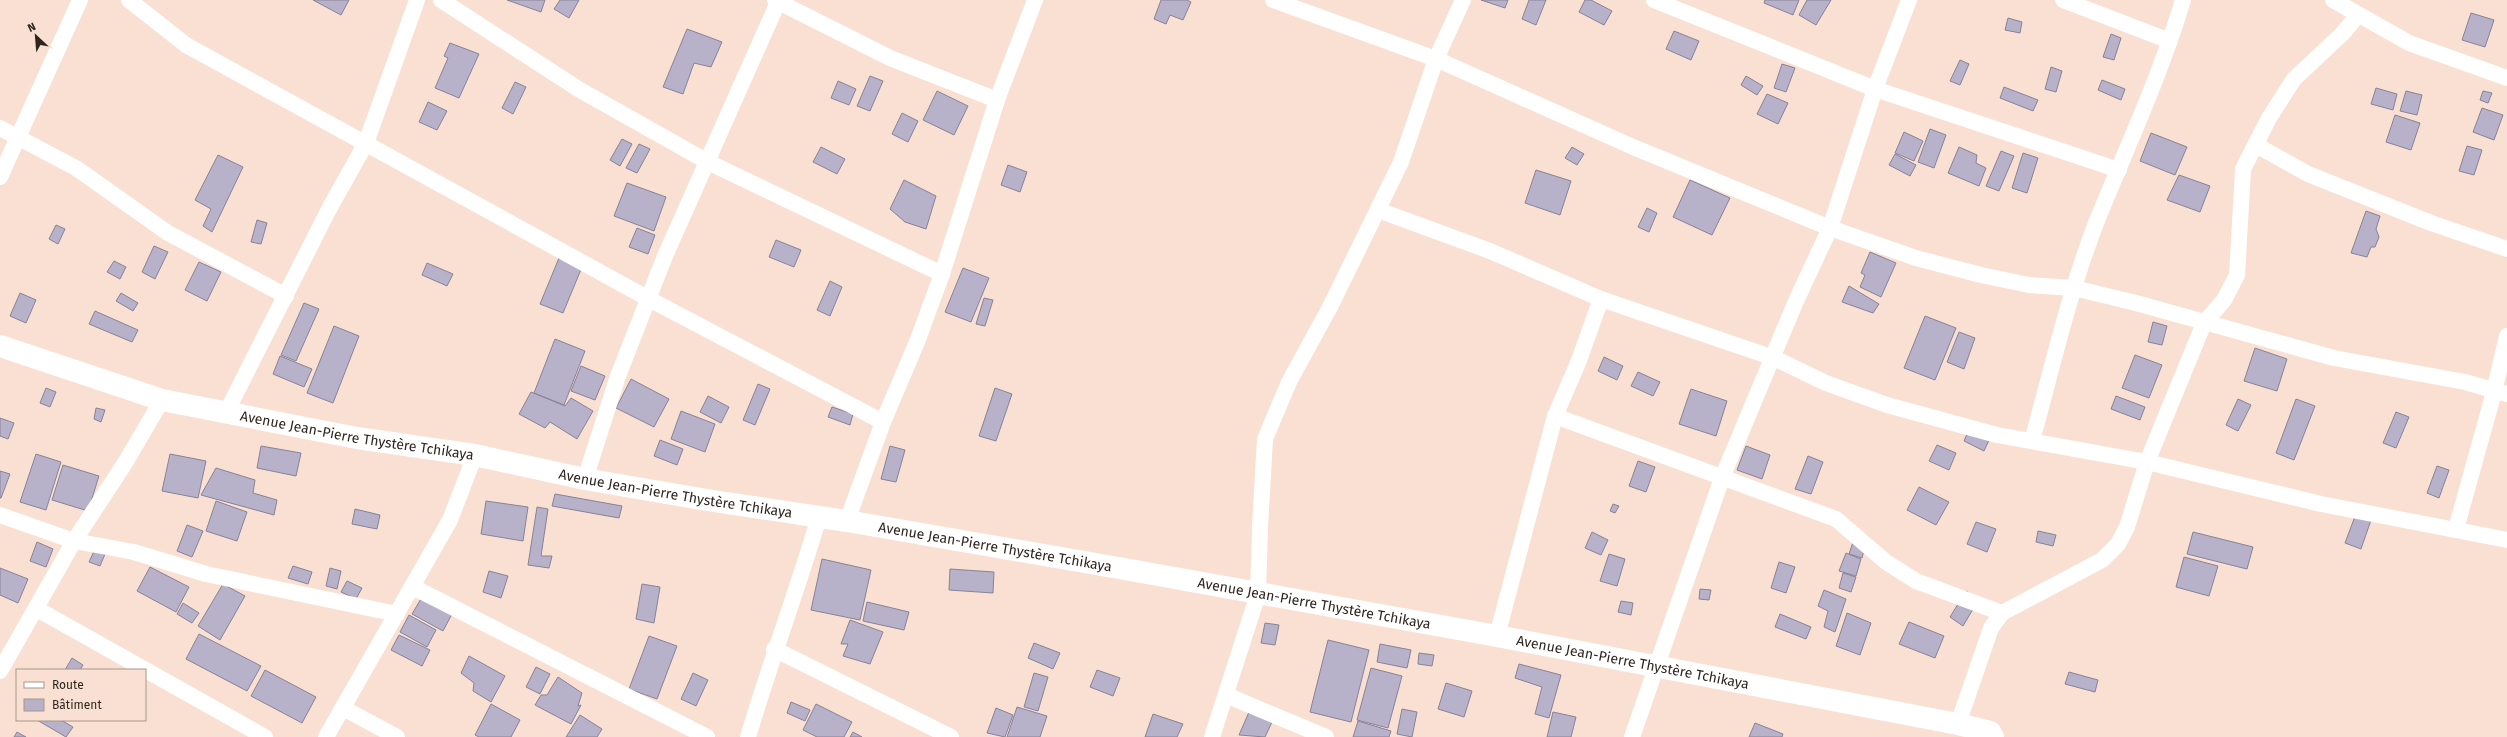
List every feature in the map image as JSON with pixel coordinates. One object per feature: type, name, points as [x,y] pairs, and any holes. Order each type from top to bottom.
[{"type":"street","points":[[0,177],[80,0]]},
{"type":"street","points":[[129,0],[186,45],[649,299],[883,422]]},
{"type":"street","points":[[227,411],[329,209],[366,143],[417,0]]},
{"type":"street","points":[[441,0],[580,90],[708,162],[942,274]]},
{"type":"street","points":[[847,521],[883,422],[917,342],[942,274],[997,100],[1035,0]]},
{"type":"street","points":[[1273,0],[1436,59],[1633,147],[1830,228],[1916,258],[1981,275],[2029,285],[2074,288],[2136,302],[2204,323],[2334,358],[2465,382],[2500,393]]},
{"type":"street","points":[[1212,737],[1258,594],[1265,440],[1289,382],[1378,210],[1401,162],[1436,59],[1463,0]]},
{"type":"street","points":[[1654,0],[1875,89],[2119,170]]},
{"type":"street","points":[[1632,737],[1722,478],[1774,358],[1796,301],[1830,228],[1875,89],[1909,0]]},
{"type":"street","points":[[2063,0],[2170,41]]},
{"type":"street","points":[[2032,441],[2074,288],[2096,224],[2170,41],[2183,0]]},
{"type":"street","points":[[2333,0],[2409,43],[2507,78]]},
{"type":"street","points":[[585,479],[618,376],[665,256],[708,162],[778,1],[890,58],[997,100]]},
{"type":"street","points":[[1958,724],[1991,628],[2002,613],[2102,560],[2118,544],[2127,526],[2147,462],[2204,323],[2224,300],[2237,275],[2243,169],[2294,79],[2342,34],[2358,15]]},
{"type":"street","points":[[0,128],[76,168],[168,233],[286,296]]},
{"type":"street","points":[[2256,145],[2308,174],[2431,223],[2507,249]]},
{"type":"street","points":[[1378,210],[1490,251],[1601,299],[1774,358],[1826,383],[1887,405],[1998,435],[2147,462],[2321,504],[2507,540]]},
{"type":"street","points":[[1498,636],[1555,416],[1578,363],[1601,299]]},
{"type":"street","points":[[2456,529],[2500,393],[2507,336]]},
{"type":"street","name":"Avenue Jean-Pierre Thystère Tchikaya","points":[[0,346],[162,400],[227,411],[357,438],[475,455],[585,479],[847,521],[1498,636],[1958,724],[1990,732],[1994,737]]},
{"type":"street","points":[[0,671],[37,609],[74,541],[125,463],[162,400]]},
{"type":"street","points":[[1555,416],[1836,520],[1886,562],[1916,581],[2002,613]]},
{"type":"street","points":[[326,737],[450,520],[475,455]]},
{"type":"street","points":[[0,515],[74,541],[134,552],[206,574],[397,614]]},
{"type":"street","points":[[748,737],[774,649],[802,574],[819,517]]},
{"type":"street","points":[[413,587],[707,737]]},
{"type":"street","points":[[37,609],[144,669]]},
{"type":"street","points":[[774,649],[951,737]]},
{"type":"street","points":[[146,670],[265,737]]},
{"type":"street","points":[[1226,695],[1326,737]]},
{"type":"street","points":[[343,708],[397,737]]},
{"type":"building","points":[[313,0],[349,0],[341,15]]},
{"type":"building","points":[[507,0],[545,0],[541,12]]},
{"type":"building","points":[[560,0],[579,0],[569,18],[554,9]]},
{"type":"building","points":[[1161,0],[1187,0],[1191,2],[1183,20],[1170,15],[1166,24],[1154,19]]},
{"type":"building","points":[[1481,0],[1508,0],[1505,8]]},
{"type":"building","points":[[1529,0],[1546,0],[1536,25],[1522,19]]},
{"type":"building","points":[[1585,0],[1591,0],[1612,11],[1604,25],[1579,12]]},
{"type":"building","points":[[1765,0],[1799,0],[1793,15],[1764,3]]},
{"type":"building","points":[[1807,0],[1831,0],[1816,25],[1799,15]]},
{"type":"building","points":[[2471,13],[2494,20],[2485,47],[2462,40]]},
{"type":"building","points":[[2008,18],[2022,22],[2020,33],[2005,30]]},
{"type":"building","points":[[687,29],[722,42],[711,67],[694,63],[683,94],[663,87]]},
{"type":"building","points":[[1674,31],[1699,41],[1691,60],[1666,49]]},
{"type":"building","points":[[2111,34],[2121,38],[2114,60],[2103,57]]},
{"type":"building","points":[[450,43],[479,54],[459,98],[435,88],[448,58],[444,56]]},
{"type":"building","points":[[1960,60],[1969,64],[1960,85],[1950,81]]},
{"type":"building","points":[[1782,64],[1795,68],[1786,92],[1774,88]]},
{"type":"building","points":[[2051,67],[2062,71],[2056,92],[2045,89]]},
{"type":"building","points":[[870,76],[883,81],[870,111],[857,106]]},
{"type":"building","points":[[1746,76],[1763,86],[1757,95],[1741,85]]},
{"type":"building","points":[[2102,80],[2125,89],[2121,100],[2098,90]]},
{"type":"building","points":[[838,81],[856,89],[849,105],[831,98]]},
{"type":"building","points":[[515,82],[526,87],[513,114],[502,108]]},
{"type":"building","points":[[2004,87],[2038,100],[2033,111],[2000,98]]},
{"type":"building","points":[[2376,88],[2397,94],[2393,110],[2371,104]]},
{"type":"building","points":[[937,91],[968,106],[954,135],[923,120]]},
{"type":"building","points":[[2406,91],[2422,95],[2417,115],[2400,111]]},
{"type":"building","points":[[2483,91],[2492,93],[2488,103],[2480,100]]},
{"type":"building","points":[[1767,94],[1788,103],[1778,124],[1757,114]]},
{"type":"building","points":[[428,102],[447,111],[437,130],[419,122]]},
{"type":"building","points":[[2482,108],[2503,115],[2494,140],[2473,132]]},
{"type":"building","points":[[902,113],[918,121],[908,142],[892,134]]},
{"type":"building","points":[[2395,115],[2420,123],[2411,150],[2386,142]]},
{"type":"building","points":[[1930,129],[1946,135],[1934,168],[1918,162]]},
{"type":"building","points":[[1904,132],[1923,141],[1914,161],[1895,153]]},
{"type":"building","points":[[2151,133],[2187,147],[2175,175],[2140,161]]},
{"type":"building","points":[[622,139],[632,144],[620,166],[610,160]]},
{"type":"building","points":[[639,144],[650,149],[637,173],[626,168]]},
{"type":"building","points":[[2467,146],[2482,150],[2474,175],[2459,171]]},
{"type":"building","points":[[821,147],[845,159],[837,174],[813,162]]},
{"type":"building","points":[[1572,147],[1584,154],[1577,165],[1565,158]]},
{"type":"building","points":[[1959,147],[1977,155],[1976,163],[1986,168],[1979,186],[1948,173]]},
{"type":"building","points":[[2001,151],[2014,156],[1999,191],[1986,186]]},
{"type":"building","points":[[2023,153],[2038,158],[2027,193],[2012,188]]},
{"type":"building","points":[[1895,154],[1916,165],[1910,176],[1889,165]]},
{"type":"building","points":[[218,155],[243,167],[212,232],[203,226],[211,209],[195,200]]},
{"type":"building","points":[[1008,165],[1027,172],[1020,192],[1001,185]]},
{"type":"building","points":[[1536,170],[1571,181],[1560,215],[1525,203]]},
{"type":"building","points":[[2179,175],[2210,186],[2200,212],[2167,200]]},
{"type":"building","points":[[904,180],[936,196],[926,229],[905,222],[890,209]]},
{"type":"building","points":[[1690,180],[1730,198],[1712,235],[1673,217]]},
{"type":"building","points":[[627,183],[666,197],[654,231],[614,216]]},
{"type":"building","points":[[1647,208],[1657,213],[1649,232],[1638,227]]},
{"type":"building","points":[[2366,211],[2380,216],[2376,229],[2379,237],[2375,247],[2371,247],[2367,257],[2351,253]]},
{"type":"building","points":[[257,220],[267,223],[261,244],[251,242]]},
{"type":"building","points":[[56,225],[65,229],[58,244],[49,239]]},
{"type":"building","points":[[637,228],[655,235],[648,254],[629,247]]},
{"type":"building","points":[[776,240],[801,250],[794,267],[769,257]]},
{"type":"building","points":[[154,246],[168,252],[155,279],[142,272]]},
{"type":"building","points":[[1870,252],[1896,263],[1881,297],[1860,287],[1865,275],[1861,273]]},
{"type":"building","points":[[559,258],[582,267],[563,313],[540,304]]},
{"type":"building","points":[[114,261],[126,267],[120,279],[107,272]]},
{"type":"building","points":[[199,262],[221,272],[207,301],[185,290]]},
{"type":"building","points":[[427,263],[453,274],[447,286],[422,275]]},
{"type":"building","points":[[963,268],[989,278],[971,322],[945,312]]},
{"type":"building","points":[[830,281],[842,287],[830,316],[817,310]]},
{"type":"building","points":[[1849,286],[1879,304],[1873,313],[1842,302]]},
{"type":"building","points":[[20,293],[36,300],[26,323],[10,316]]},
{"type":"building","points":[[121,293],[138,303],[133,311],[116,301]]},
{"type":"building","points":[[984,298],[993,300],[985,326],[976,324]]},
{"type":"building","points":[[304,303],[319,309],[296,361],[281,355]]},
{"type":"building","points":[[95,311],[138,330],[132,342],[89,324]]},
{"type":"building","points":[[1925,316],[1956,328],[1935,380],[1904,368]]},
{"type":"building","points":[[2153,322],[2167,326],[2162,345],[2148,342]]},
{"type":"building","points":[[334,326],[359,336],[333,403],[307,393]]},
{"type":"building","points":[[1959,332],[1975,338],[1964,369],[1947,362]]},
{"type":"building","points":[[555,339],[585,351],[564,405],[534,393]]},
{"type":"building","points":[[2255,348],[2287,359],[2277,391],[2244,381]]},
{"type":"building","points":[[2135,355],[2162,365],[2149,398],[2122,388]]},
{"type":"building","points":[[280,356],[312,369],[304,387],[273,374]]},
{"type":"building","points":[[1604,357],[1623,366],[1617,380],[1598,371]]},
{"type":"building","points":[[581,366],[605,376],[595,400],[571,391]]},
{"type":"building","points":[[1638,372],[1660,382],[1653,396],[1631,386]]},
{"type":"building","points":[[631,379],[669,399],[654,427],[616,408]]},
{"type":"building","points":[[758,384],[770,389],[755,425],[743,420]]},
{"type":"building","points":[[46,388],[56,392],[50,407],[40,403]]},
{"type":"building","points":[[995,388],[1012,394],[996,441],[979,436]]},
{"type":"building","points":[[1691,389],[1727,401],[1716,436],[1679,424]]},
{"type":"building","points":[[531,392],[565,406],[571,398],[593,411],[577,439],[550,422],[545,428],[519,414]]},
{"type":"building","points":[[708,396],[729,407],[721,423],[700,412]]},
{"type":"building","points":[[2116,396],[2145,407],[2140,420],[2111,409]]},
{"type":"building","points":[[2238,399],[2251,405],[2238,431],[2226,425]]},
{"type":"building","points":[[2296,399],[2315,406],[2294,460],[2276,453]]},
{"type":"building","points":[[832,407],[853,414],[850,425],[828,417]]},
{"type":"building","points":[[96,408],[105,410],[101,422],[94,419]]},
{"type":"building","points":[[681,411],[715,424],[705,452],[671,439]]},
{"type":"building","points":[[2396,412],[2409,417],[2396,448],[2383,443]]},
{"type":"building","points":[[0,418],[14,423],[8,439],[0,436]]},
{"type":"building","points":[[1969,429],[1990,438],[1984,451],[1964,441]]},
{"type":"building","points":[[660,440],[683,449],[677,465],[654,456]]},
{"type":"building","points":[[1937,445],[1956,453],[1949,470],[1929,461]]},
{"type":"building","points":[[261,446],[301,453],[296,476],[257,468]]},
{"type":"building","points":[[890,446],[905,450],[896,482],[881,479]]},
{"type":"building","points":[[1746,446],[1770,455],[1762,479],[1737,470]]},
{"type":"building","points":[[36,454],[61,462],[46,510],[20,502]]},
{"type":"building","points":[[170,454],[206,461],[198,498],[162,491]]},
{"type":"building","points":[[1808,456],[1823,462],[1811,494],[1795,489]]},
{"type":"building","points":[[1638,461],[1655,467],[1646,492],[1629,486]]},
{"type":"building","points":[[63,465],[99,476],[88,511],[52,500]]},
{"type":"building","points":[[2437,466],[2449,470],[2439,498],[2427,493]]},
{"type":"building","points":[[216,468],[255,480],[253,493],[277,500],[274,515],[201,495]]},
{"type":"building","points":[[0,471],[10,474],[1,498],[0,498]]},
{"type":"building","points":[[1919,487],[1949,502],[1936,525],[1907,510]]},
{"type":"building","points":[[555,494],[622,506],[619,518],[552,506]]},
{"type":"building","points":[[216,501],[247,512],[237,541],[206,531]]},
{"type":"building","points":[[486,501],[528,507],[523,541],[481,534]]},
{"type":"building","points":[[1613,504],[1619,506],[1615,513],[1610,511]]},
{"type":"building","points":[[537,507],[548,509],[541,556],[552,556],[549,568],[528,565]]},
{"type":"building","points":[[355,509],[380,515],[377,529],[352,524]]},
{"type":"building","points":[[2357,511],[2372,517],[2361,549],[2345,543]]},
{"type":"building","points":[[1976,522],[1996,529],[1987,552],[1967,544]]},
{"type":"building","points":[[187,525],[203,531],[192,557],[177,551]]},
{"type":"building","points":[[2038,531],[2056,535],[2053,546],[2036,542]]},
{"type":"building","points":[[1592,532],[1608,540],[1601,555],[1585,548]]},
{"type":"building","points":[[2193,532],[2253,547],[2247,569],[2187,554]]},
{"type":"building","points":[[1854,539],[1866,543],[1862,558],[1849,554]]},
{"type":"building","points":[[37,542],[53,549],[46,567],[30,561]]},
{"type":"building","points":[[95,549],[105,554],[100,566],[89,562]]},
{"type":"building","points":[[1846,553],[1861,559],[1856,576],[1839,571]]},
{"type":"building","points":[[1609,554],[1625,559],[1617,586],[1600,581]]},
{"type":"building","points":[[2184,557],[2218,566],[2209,596],[2176,587]]},
{"type":"building","points":[[822,559],[871,570],[860,620],[811,610]]},
{"type":"building","points":[[1779,562],[1795,567],[1786,593],[1771,588]]},
{"type":"building","points":[[293,566],[312,572],[308,584],[288,578]]},
{"type":"building","points":[[150,567],[189,587],[176,612],[137,591]]},
{"type":"building","points":[[0,568],[28,579],[18,603],[0,595]]},
{"type":"building","points":[[330,568],[341,571],[337,589],[326,586]]},
{"type":"building","points":[[950,569],[994,572],[993,593],[949,590]]},
{"type":"building","points":[[489,571],[508,576],[501,598],[483,592]]},
{"type":"building","points":[[1843,573],[1856,577],[1851,592],[1839,588]]},
{"type":"building","points":[[347,581],[362,588],[356,599],[341,592]]},
{"type":"building","points":[[223,584],[245,596],[220,640],[198,626]]},
{"type":"building","points":[[642,584],[660,587],[654,623],[636,619]]},
{"type":"building","points":[[1700,589],[1711,590],[1709,600],[1699,599]]},
{"type":"building","points":[[1824,590],[1846,599],[1835,632],[1824,627],[1828,611],[1818,606]]},
{"type":"building","points":[[1966,591],[1979,599],[1963,626],[1950,617]]},
{"type":"building","points":[[422,597],[452,614],[443,631],[412,614]]},
{"type":"building","points":[[1621,601],[1633,603],[1631,615],[1618,612]]},
{"type":"building","points":[[867,602],[909,612],[904,630],[863,621]]},
{"type":"building","points":[[183,603],[199,613],[192,623],[177,614]]},
{"type":"building","points":[[1847,613],[1871,623],[1860,655],[1836,646]]},
{"type":"building","points":[[1780,614],[1811,627],[1806,639],[1775,627]]},
{"type":"building","points":[[409,615],[436,630],[427,647],[400,632]]},
{"type":"building","points":[[850,620],[883,632],[870,664],[843,656],[848,644],[841,644]]},
{"type":"building","points":[[1909,622],[1944,636],[1935,658],[1899,644]]},
{"type":"building","points":[[1265,623],[1279,625],[1275,645],[1261,643]]},
{"type":"building","points":[[199,634],[261,666],[247,691],[186,659]]},
{"type":"building","points":[[399,635],[430,650],[422,666],[391,650]]},
{"type":"building","points":[[649,636],[677,646],[657,699],[629,689]]},
{"type":"building","points":[[1328,640],[1369,650],[1351,722],[1310,712]]},
{"type":"building","points":[[1034,643],[1060,653],[1053,669],[1028,658]]},
{"type":"building","points":[[1380,644],[1411,650],[1407,668],[1377,662]]},
{"type":"building","points":[[1419,653],[1434,655],[1432,666],[1418,664]]},
{"type":"building","points":[[469,656],[505,676],[491,702],[473,691],[474,683],[461,673]]},
{"type":"building","points":[[72,658],[83,665],[81,669],[66,669]]},
{"type":"building","points":[[1519,664],[1561,675],[1549,718],[1535,714],[1542,687],[1515,678]]},
{"type":"building","points":[[536,667],[550,674],[540,694],[526,687]]},
{"type":"building","points":[[1371,668],[1402,676],[1388,728],[1357,720]]},
{"type":"building","points":[[265,670],[316,697],[302,723],[251,696]]},
{"type":"building","points":[[1097,670],[1120,678],[1113,696],[1090,687]]},
{"type":"building","points":[[2069,672],[2098,680],[2095,692],[2065,684]]},
{"type":"building","points":[[693,673],[708,680],[696,706],[681,699]]},
{"type":"building","points":[[1034,673],[1048,677],[1038,711],[1024,707]]},
{"type":"building","points":[[558,677],[582,693],[578,706],[581,705],[571,724],[535,705],[541,695],[547,695]]},
{"type":"building","points":[[1446,683],[1472,691],[1464,717],[1438,709]]},
{"type":"building","points":[[791,702],[810,710],[805,721],[787,713]]},
{"type":"building","points":[[491,704],[520,720],[511,737],[479,737],[475,735]]},
{"type":"building","points":[[816,704],[852,722],[844,737],[817,737],[803,730]]},
{"type":"building","points":[[1017,707],[1047,716],[1040,737],[1007,737]]},
{"type":"building","points":[[996,708],[1013,715],[1005,737],[987,733]]},
{"type":"building","points":[[1402,709],[1417,712],[1412,737],[1397,734]]},
{"type":"building","points":[[1249,712],[1272,722],[1265,737],[1239,735]]},
{"type":"building","points":[[1553,712],[1576,717],[1571,737],[1547,737]]},
{"type":"building","points":[[1153,714],[1183,724],[1177,737],[1145,737]]},
{"type":"building","points":[[580,715],[602,729],[597,737],[566,737]]},
{"type":"building","points":[[39,721],[63,721],[73,727],[66,737]]},
{"type":"building","points":[[1358,721],[1391,731],[1389,737],[1353,737]]},
{"type":"building","points":[[1755,723],[1783,734],[1782,737],[1749,737]]},
{"type":"building","points":[[17,732],[26,737],[14,737]]},
{"type":"building","points":[[853,732],[862,737],[850,737]]}]
